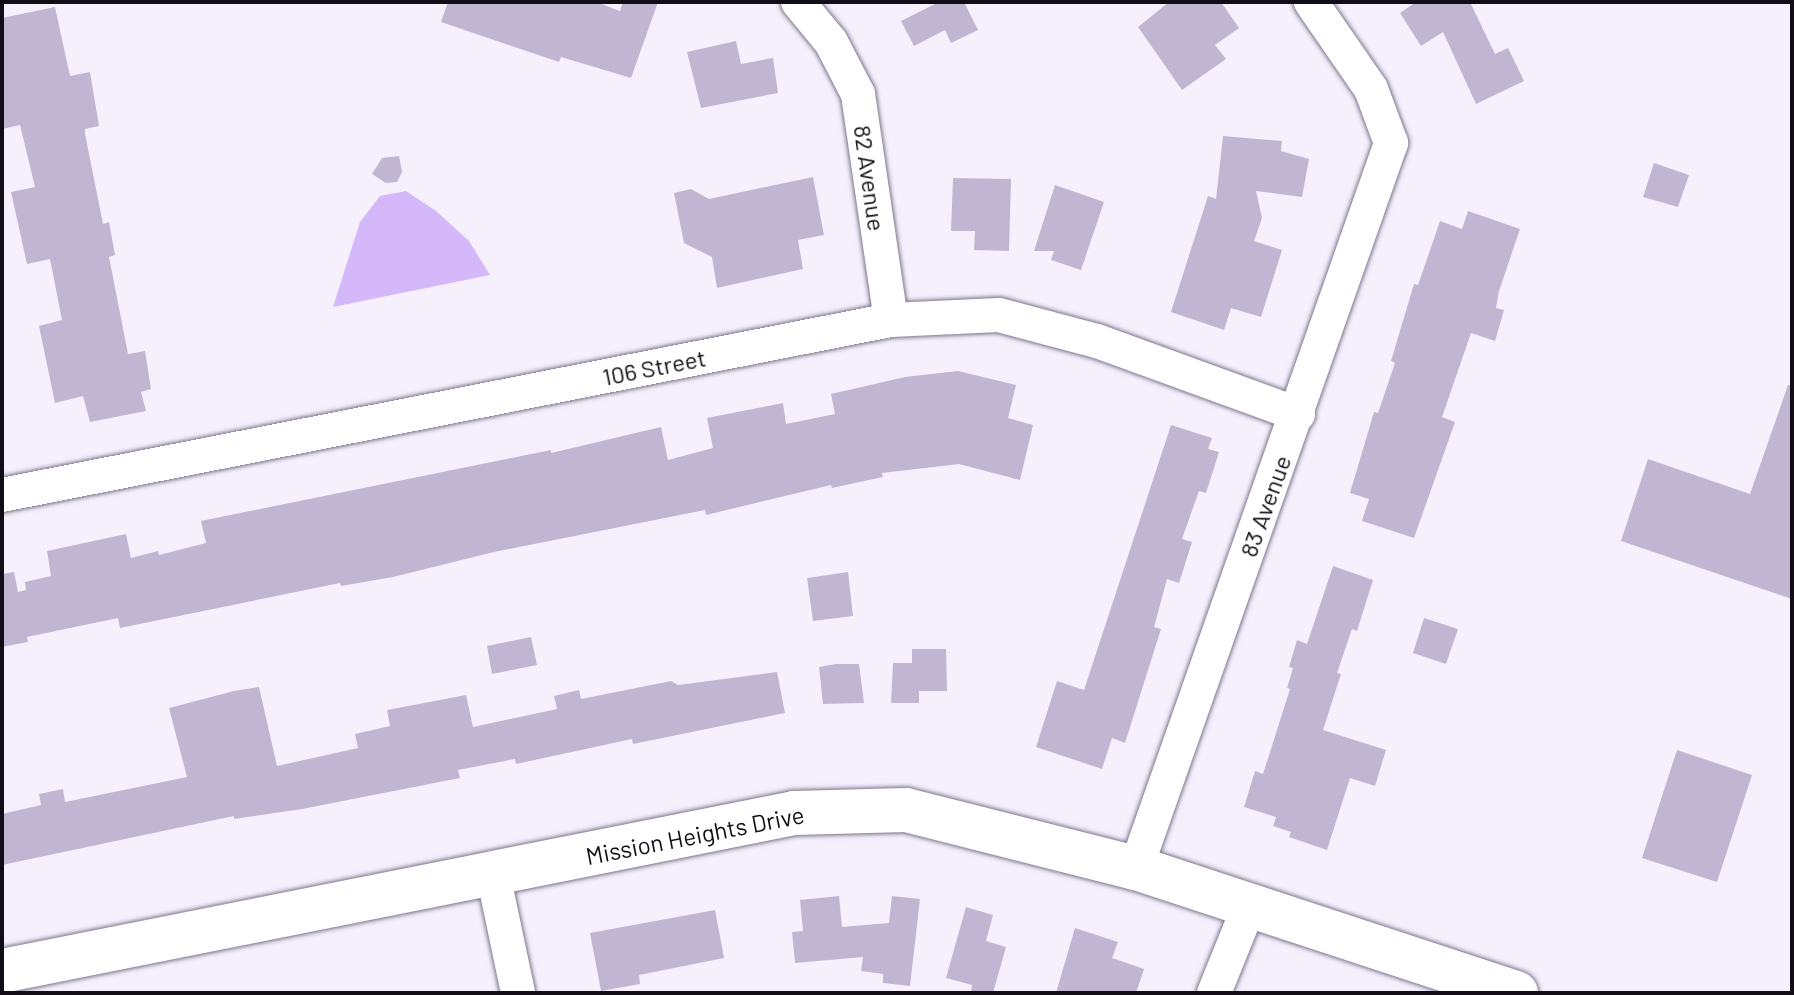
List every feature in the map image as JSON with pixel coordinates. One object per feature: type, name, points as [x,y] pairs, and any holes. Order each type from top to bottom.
[{"type":"street","name":"82 Avenue","points":[[798,2],[831,42],[858,94],[891,320]]},
{"type":"street","name":"83 Avenue","points":[[1136,868],[1391,143],[1371,89],[1311,2]]},
{"type":"street","name":"106 Street","points":[[2,495],[891,320],[999,315],[1097,341],[1298,414]]},
{"type":"street","name":"Mission Heights Drive","points":[[2,971],[794,813],[906,810],[1136,868],[1516,993]]},
{"type":"street","points":[[493,874],[518,993]]},
{"type":"street","points":[[1214,993],[1250,904]]},
{"type":"shaded area","points":[[406,191],[436,211],[469,241],[490,275],[333,307],[360,222],[380,196]]},
{"type":"building","points":[[448,2],[596,2],[620,11],[623,2],[658,2],[631,78],[561,57],[559,62],[441,22]]},
{"type":"building","points":[[939,2],[964,2],[978,30],[951,43],[945,30],[914,46],[901,21]]},
{"type":"building","points":[[1169,2],[1221,2],[1239,28],[1215,45],[1226,59],[1182,90],[1138,27]]},
{"type":"building","points":[[1416,2],[1470,2],[1495,54],[1508,48],[1524,81],[1476,104],[1443,32],[1421,46],[1400,13]]},
{"type":"building","points":[[55,7],[70,76],[90,72],[99,126],[85,129],[85,134],[103,224],[109,222],[115,255],[109,257],[128,354],[145,351],[151,389],[141,392],[146,411],[90,422],[83,396],[55,403],[39,326],[62,320],[50,259],[27,264],[11,192],[35,187],[20,125],[2,129],[2,18]]},
{"type":"building","points":[[736,41],[741,64],[773,58],[778,93],[701,108],[687,52]]},
{"type":"building","points":[[1223,136],[1282,141],[1281,151],[1309,159],[1302,197],[1256,191],[1262,218],[1254,241],[1282,250],[1261,317],[1231,308],[1224,330],[1171,312],[1208,196],[1216,199]]},
{"type":"building","points":[[399,156],[402,172],[397,182],[386,183],[372,174],[382,158]]},
{"type":"building","points":[[1654,163],[1689,175],[1678,207],[1643,197]]},
{"type":"building","points":[[813,177],[824,235],[798,240],[803,269],[717,288],[712,257],[684,243],[674,193],[691,189],[709,199]]},
{"type":"building","points":[[953,178],[1011,179],[1009,251],[974,250],[975,231],[951,231]]},
{"type":"building","points":[[1055,185],[1104,202],[1081,270],[1051,260],[1054,251],[1034,251]]},
{"type":"building","points":[[1468,211],[1520,229],[1499,291],[1496,308],[1504,310],[1495,341],[1471,333],[1442,417],[1455,422],[1414,538],[1362,521],[1369,499],[1350,493],[1374,412],[1378,413],[1395,363],[1391,361],[1414,284],[1418,285],[1440,221],[1462,229]]},
{"type":"building","points":[[958,371],[1016,385],[1008,418],[1033,425],[1020,480],[959,464],[882,473],[883,477],[832,488],[831,485],[706,515],[705,510],[494,552],[393,577],[341,586],[340,583],[120,628],[118,618],[27,637],[28,642],[2,647],[2,574],[14,572],[18,592],[26,590],[25,582],[51,576],[47,551],[126,534],[131,558],[158,551],[159,555],[206,543],[201,521],[551,450],[551,453],[661,427],[668,460],[713,448],[707,418],[783,403],[786,424],[835,414],[831,394],[905,377]]},
{"type":"building","points":[[1788,385],[1792,386],[1792,599],[1621,541],[1648,459],[1750,494]]},
{"type":"building","points":[[1171,425],[1212,438],[1208,449],[1219,452],[1206,493],[1199,491],[1182,539],[1192,542],[1179,583],[1167,579],[1154,627],[1161,629],[1125,743],[1112,738],[1102,769],[1036,747],[1057,681],[1084,690]]},
{"type":"building","points":[[1333,566],[1373,580],[1357,631],[1352,629],[1337,673],[1341,674],[1323,730],[1386,750],[1375,786],[1350,778],[1327,850],[1289,837],[1291,832],[1273,826],[1276,817],[1244,807],[1255,771],[1263,774],[1290,689],[1287,688],[1293,668],[1289,667],[1297,640],[1307,644]]},
{"type":"building","points":[[848,572],[853,616],[813,621],[807,578]]},
{"type":"building","points":[[1424,618],[1458,629],[1446,664],[1413,653]]},
{"type":"building","points":[[531,637],[537,665],[492,674],[487,646]]},
{"type":"building","points":[[912,649],[946,649],[947,691],[919,691],[919,703],[891,703],[893,663],[912,663]]},
{"type":"building","points":[[859,664],[864,703],[823,704],[819,667]]},
{"type":"building","points":[[777,672],[785,713],[633,744],[632,739],[516,764],[515,759],[458,770],[460,778],[302,809],[234,819],[234,816],[2,865],[2,814],[41,805],[39,794],[63,789],[65,802],[187,777],[169,708],[234,691],[259,687],[277,766],[358,748],[355,734],[390,726],[387,710],[466,695],[473,727],[557,709],[554,696],[579,690],[581,699],[671,681],[678,685]]},
{"type":"building","points":[[1677,750],[1752,775],[1717,882],[1642,858]]},
{"type":"building","points":[[839,896],[842,927],[889,923],[892,896],[920,899],[910,986],[883,983],[883,974],[861,971],[863,957],[795,963],[792,932],[803,931],[800,900]]},
{"type":"building","points":[[966,907],[993,915],[986,941],[1006,947],[993,993],[971,993],[972,985],[946,978]]},
{"type":"building","points":[[715,910],[724,958],[639,975],[640,984],[601,991],[590,933]]},
{"type":"building","points":[[1075,928],[1118,942],[1112,958],[1144,969],[1136,993],[1056,993]]}]
